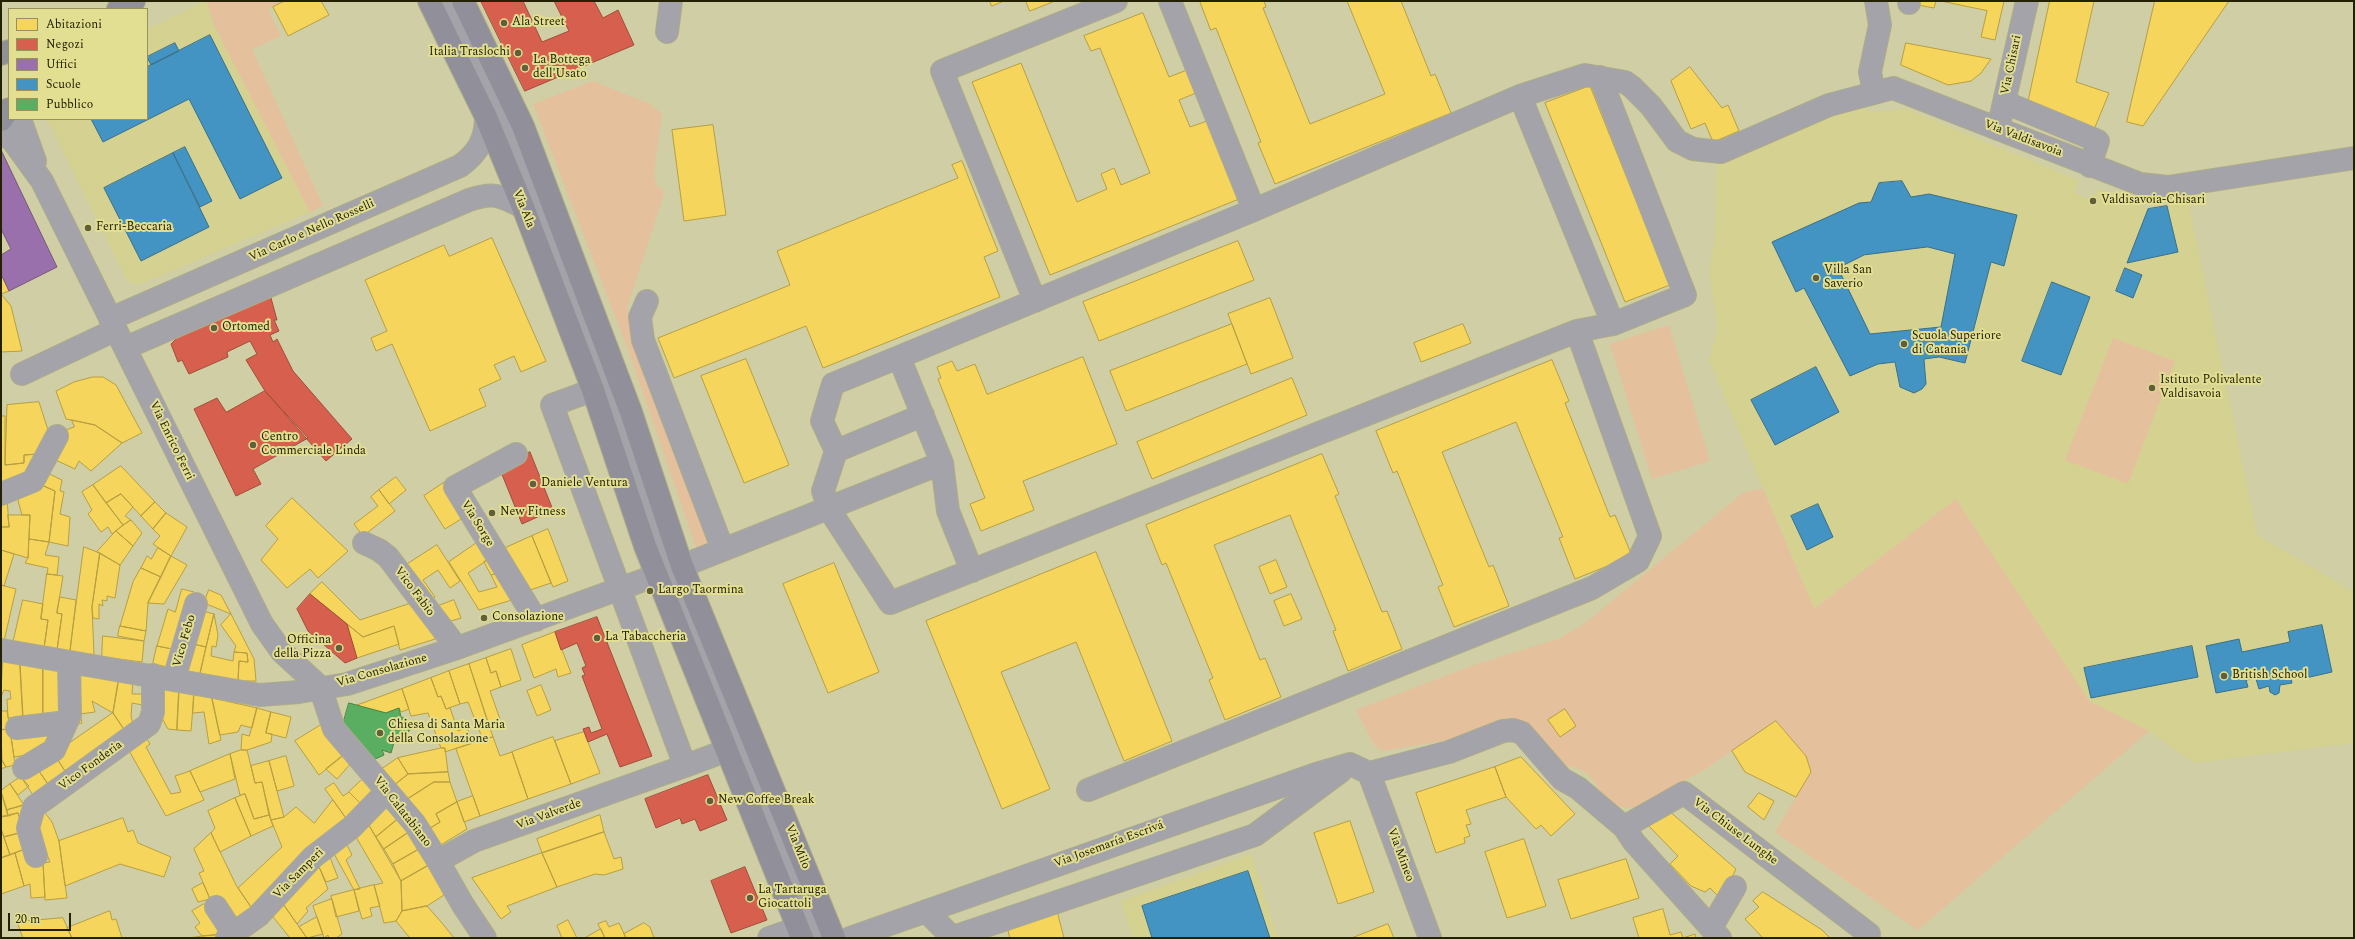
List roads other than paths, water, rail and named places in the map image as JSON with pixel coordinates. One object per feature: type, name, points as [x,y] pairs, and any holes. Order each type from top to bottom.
[{"type":"main road","points":[[120,8],[134,1]]},
{"type":"main road","name":"Via Ala","points":[[429,1],[486,117],[523,207],[593,390],[603,422],[669,571]]},
{"type":"main road","points":[[463,1],[523,126],[631,412],[669,571],[744,751],[800,933]]},
{"type":"main road","points":[[1,120],[8,110]]},
{"type":"main road","points":[[669,571],[744,751]]},
{"type":"main road","name":"Via Milo","points":[[744,751],[834,938]]},
{"type":"street","points":[[446,1],[507,128],[539,207],[618,417],[669,571]]},
{"type":"street","points":[[667,32],[671,1]]},
{"type":"street","points":[[1035,301],[942,71],[1116,1]]},
{"type":"street","points":[[1170,1],[1254,210]]},
{"type":"street","points":[[1874,92],[1870,72],[1880,25],[1876,1]]},
{"type":"street","name":"Via Chisari","points":[[1998,129],[2027,1]]},
{"type":"street","name":"Via Valdisavoia","points":[[836,451],[822,421],[833,384],[1254,210],[1520,96],[1585,75],[1625,82],[1651,106],[1677,141],[1693,149],[1702,151],[1721,152],[1829,105],[1893,88],[2090,166],[2140,184],[2168,187],[2354,158]]},
{"type":"street","points":[[923,415],[836,451],[823,491],[829,509],[890,603],[1577,331],[1613,324],[1685,295],[1600,77]]},
{"type":"street","points":[[1520,96],[1613,324]]},
{"type":"street","points":[[2004,102],[2098,141],[2090,166]]},
{"type":"street","name":"Via Carlo e Nello Rosselli","points":[[117,333],[460,166],[478,151],[486,130],[486,117]]},
{"type":"street","points":[[20,120],[42,181]]},
{"type":"street","points":[[1,132],[13,141],[42,181]]},
{"type":"street","name":"Via Enrico Ferri","points":[[42,181],[262,624],[282,652],[320,687]]},
{"type":"street","points":[[22,374],[117,333],[469,200],[488,194],[504,198],[523,207]]},
{"type":"street","points":[[647,302],[640,317],[643,340],[723,550]]},
{"type":"street","points":[[1088,790],[1592,588],[1638,561],[1650,536],[1577,331]]},
{"type":"street","points":[[899,357],[942,463],[948,512],[972,571]]},
{"type":"street","points":[[593,390],[552,405],[685,766]]},
{"type":"street","points":[[1,494],[27,485],[33,481],[43,465],[57,436]]},
{"type":"street","name":"Via Sorge","points":[[516,454],[455,487],[536,620]]},
{"type":"street","name":"Via Consolazione","points":[[1,650],[260,695],[299,692],[320,687],[347,684],[457,648],[669,571],[829,509],[942,463]]},
{"type":"street","name":"Vico Fabio","points":[[364,543],[379,550],[388,557],[457,648]]},
{"type":"street","name":"Vico Febo","points":[[163,677],[196,604]]},
{"type":"street","points":[[24,768],[54,750],[70,715],[69,662]]},
{"type":"street","name":"Vico Fonderia","points":[[36,856],[28,828],[34,807],[149,724],[163,677]]},
{"type":"street","name":"Via Calatabiano","points":[[320,687],[334,729],[415,824],[438,861],[462,905],[485,938]]},
{"type":"street","points":[[17,728],[67,722]]},
{"type":"street","points":[[926,911],[950,935],[956,936],[1255,835],[1360,768],[1449,752],[1503,731],[1513,730],[1522,733],[1562,779],[1578,788],[1624,827],[1634,842],[1715,933],[1735,887]]},
{"type":"street","points":[[744,751],[820,938]]},
{"type":"street","name":"Via Valverde","points":[[438,861],[474,841],[685,766],[744,751]]},
{"type":"street","name":"Via Josemaría Escrivá","points":[[850,938],[1180,820],[1316,774],[1360,768]]},
{"type":"street","name":"Via Mineo","points":[[1360,768],[1430,938]]},
{"type":"street","name":"Via Samperi","points":[[230,936],[258,916],[313,857],[352,827],[387,791]]},
{"type":"street","name":"Via Chiuse Lunghe","points":[[1624,827],[1684,793],[1869,934]]},
{"type":"street","points":[[216,907],[230,936]]},
{"type":"street","points":[[769,938],[800,933]]},
{"type":"place","name":"Ala Street","points":[[504,23]]},
{"type":"place","name":"Italia Traslochi","points":[[518,53]]},
{"type":"place","name":"La Bottega dell'Usato","points":[[525,68]]},
{"type":"place","name":"Valdisavoia-Chisari","points":[[2093,201]]},
{"type":"place","name":"Ferri-Beccaria","points":[[88,228]]},
{"type":"place","name":"Villa San Saverio","points":[[1816,278]]},
{"type":"place","name":"Ortomed","points":[[214,328]]},
{"type":"place","name":"Scuola Superiore di Catania","points":[[1904,344]]},
{"type":"place","name":"Istituto Polivalente Valdisavoia","points":[[2152,388]]},
{"type":"place","name":"Centro Commerciale Linda","points":[[253,445]]},
{"type":"place","name":"Daniele Ventura","points":[[533,484]]},
{"type":"place","name":"New Fitness","points":[[492,513]]},
{"type":"place","name":"Largo Taormina","points":[[650,591]]},
{"type":"place","name":"Consolazione","points":[[484,618]]},
{"type":"place","name":"La Tabaccheria","points":[[597,638]]},
{"type":"place","name":"Officina della Pizza","points":[[339,648]]},
{"type":"place","name":"British School","points":[[2224,676]]},
{"type":"place","name":"Chiesa di Santa Maria della Consolazione","points":[[380,733]]},
{"type":"place","name":"New Coffee Break","points":[[710,801]]},
{"type":"place","name":"La Tartaruga Giocattoli","points":[[750,898]]}]
